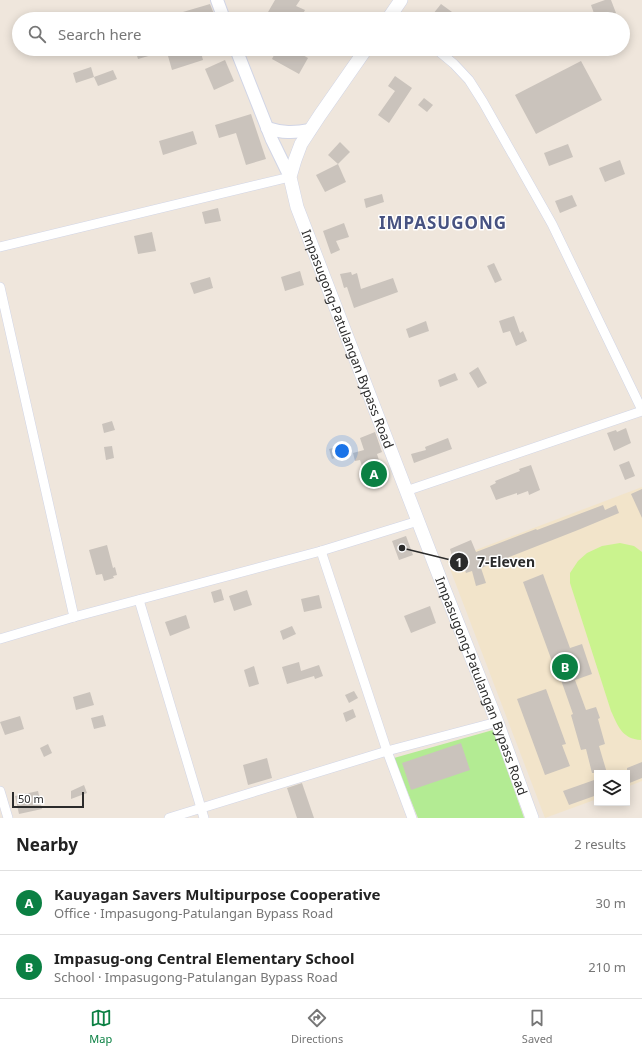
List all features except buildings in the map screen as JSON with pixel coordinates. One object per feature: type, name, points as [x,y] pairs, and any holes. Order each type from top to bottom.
[{"type":"main road","points":[[396,12],[401,0]]},
{"type":"main road","points":[[290,177],[299,150],[310,130],[361,56]]},
{"type":"main road","name":"Impasugong-Patulangan Bypass Road","points":[[290,177],[297,207],[418,522],[497,722],[532,818]]},
{"type":"street","points":[[217,0],[221,12]]},
{"type":"street","points":[[0,247],[290,177],[267,128],[239,56]]},
{"type":"street","points":[[406,491],[642,410],[552,224],[469,80],[444,56]]},
{"type":"street","points":[[267,128],[283,132],[300,132],[310,130]]},
{"type":"street","points":[[0,286],[74,617]]},
{"type":"street","points":[[0,639],[74,617],[321,551],[418,522]]},
{"type":"street","points":[[321,551],[387,751],[412,818]]},
{"type":"street","points":[[139,600],[204,818]]},
{"type":"street","points":[[169,818],[387,751],[497,722]]},
{"type":"street","points":[[0,792],[8,818]]},
{"type":"shaded area","points":[[642,487],[642,781],[630,786],[630,770],[594,770],[594,800],[545,818],[447,561]]},
{"type":"green space","points":[[620,543],[634,546],[642,552],[641,740],[629,737],[625,734],[619,727],[611,711],[570,583],[570,573],[578,561],[587,553],[602,546]]},
{"type":"green space","points":[[493,730],[524,818],[418,818],[394,758]]},
{"type":"place","name":"Kauyagan Savers Multipurpose Cooperative","points":[[374,474]]},
{"type":"place","name":"7-Eleven","points":[[402,548]]},
{"type":"place","name":"Impasug-ong Central Elementary School","points":[[565,667]]},
{"type":"district","name":"IMPASUGONG","points":[[443,222]]}]
